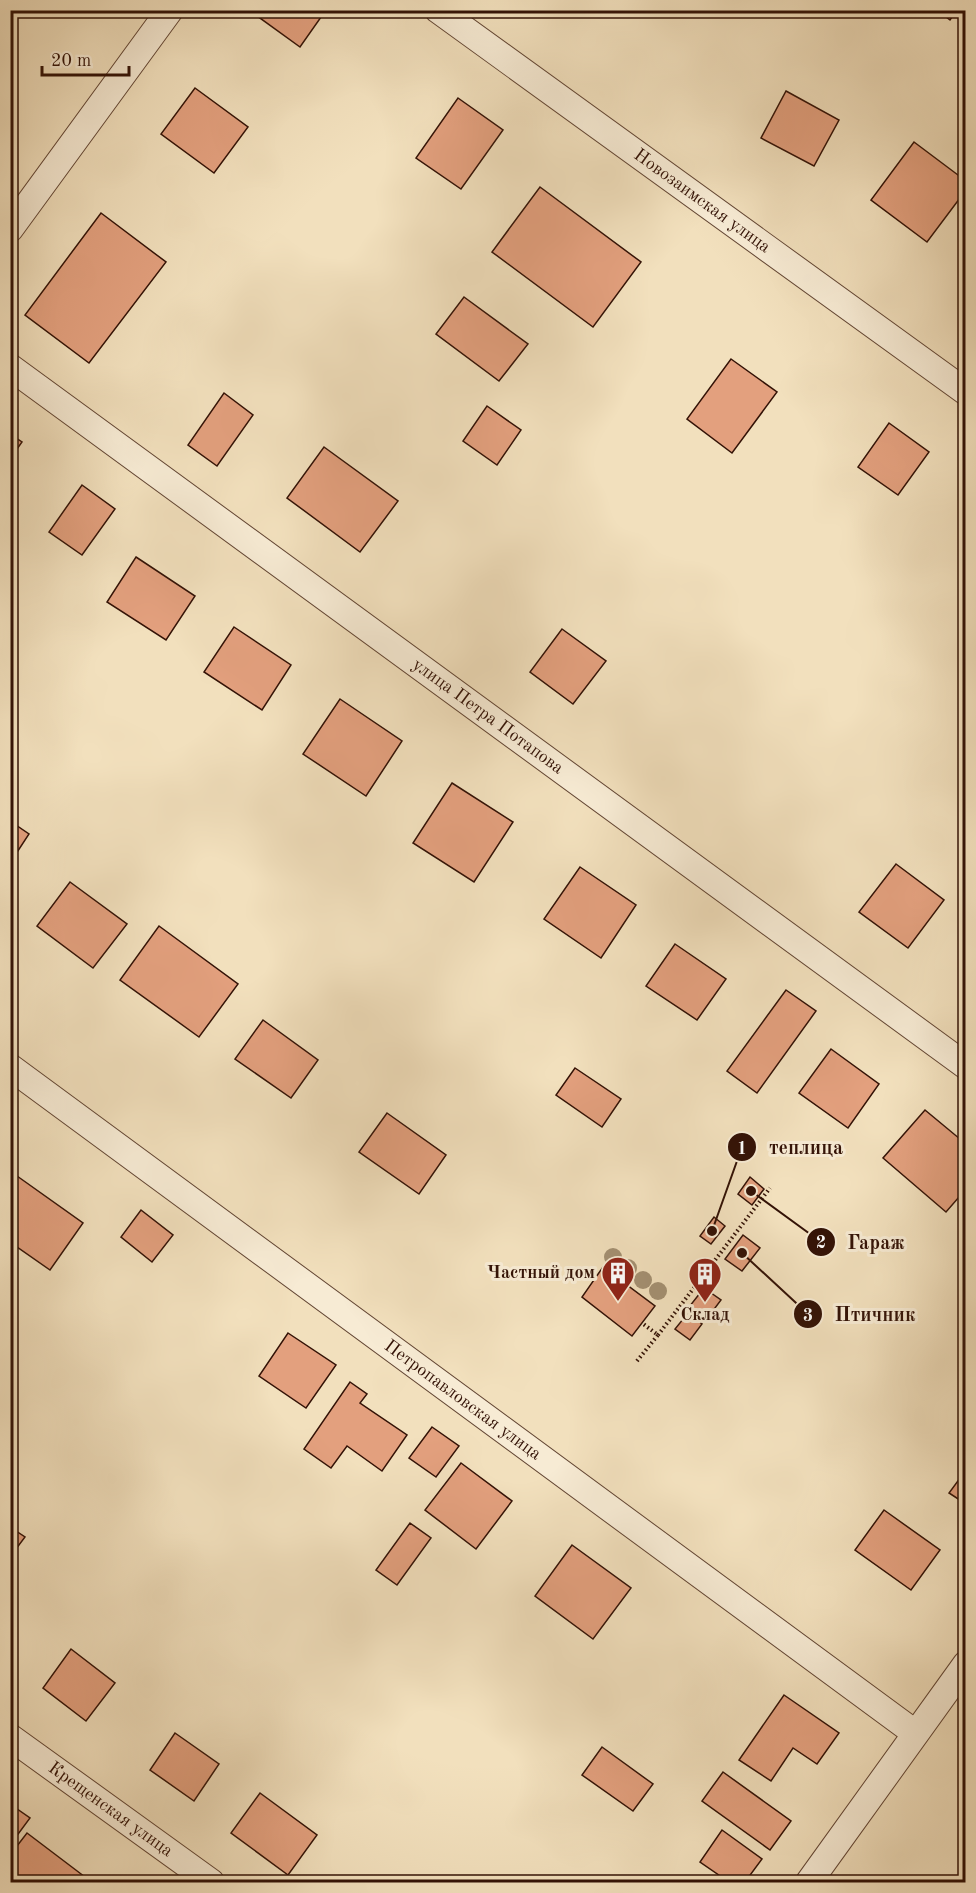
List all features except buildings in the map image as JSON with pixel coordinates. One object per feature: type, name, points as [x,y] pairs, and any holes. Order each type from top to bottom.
[{"type":"street","points":[[10,229],[170,10]]},
{"type":"street","name":"Новозаимская улица","points":[[438,10],[966,392]]},
{"type":"street","name":"улица Петра Потапова","points":[[10,367],[966,1066]]},
{"type":"street","name":"Петропавловская улица","points":[[10,1067],[915,1734]]},
{"type":"street","points":[[809,1882],[966,1664]]},
{"type":"street","name":"Крещенская улица","points":[[10,1737],[211,1882]]},
{"type":"path","points":[[637,1361],[770,1188]]},
{"type":"path","points":[[642,1323],[658,1335]]},
{"type":"place","name":"Гараж","points":[[751,1191]]},
{"type":"place","name":"теплица","points":[[712,1231]]},
{"type":"place","name":"Птичник","points":[[742,1253]]},
{"type":"place","name":"Частный дом","points":[[618,1302]]},
{"type":"place","name":"Склад","points":[[705,1303]]}]
